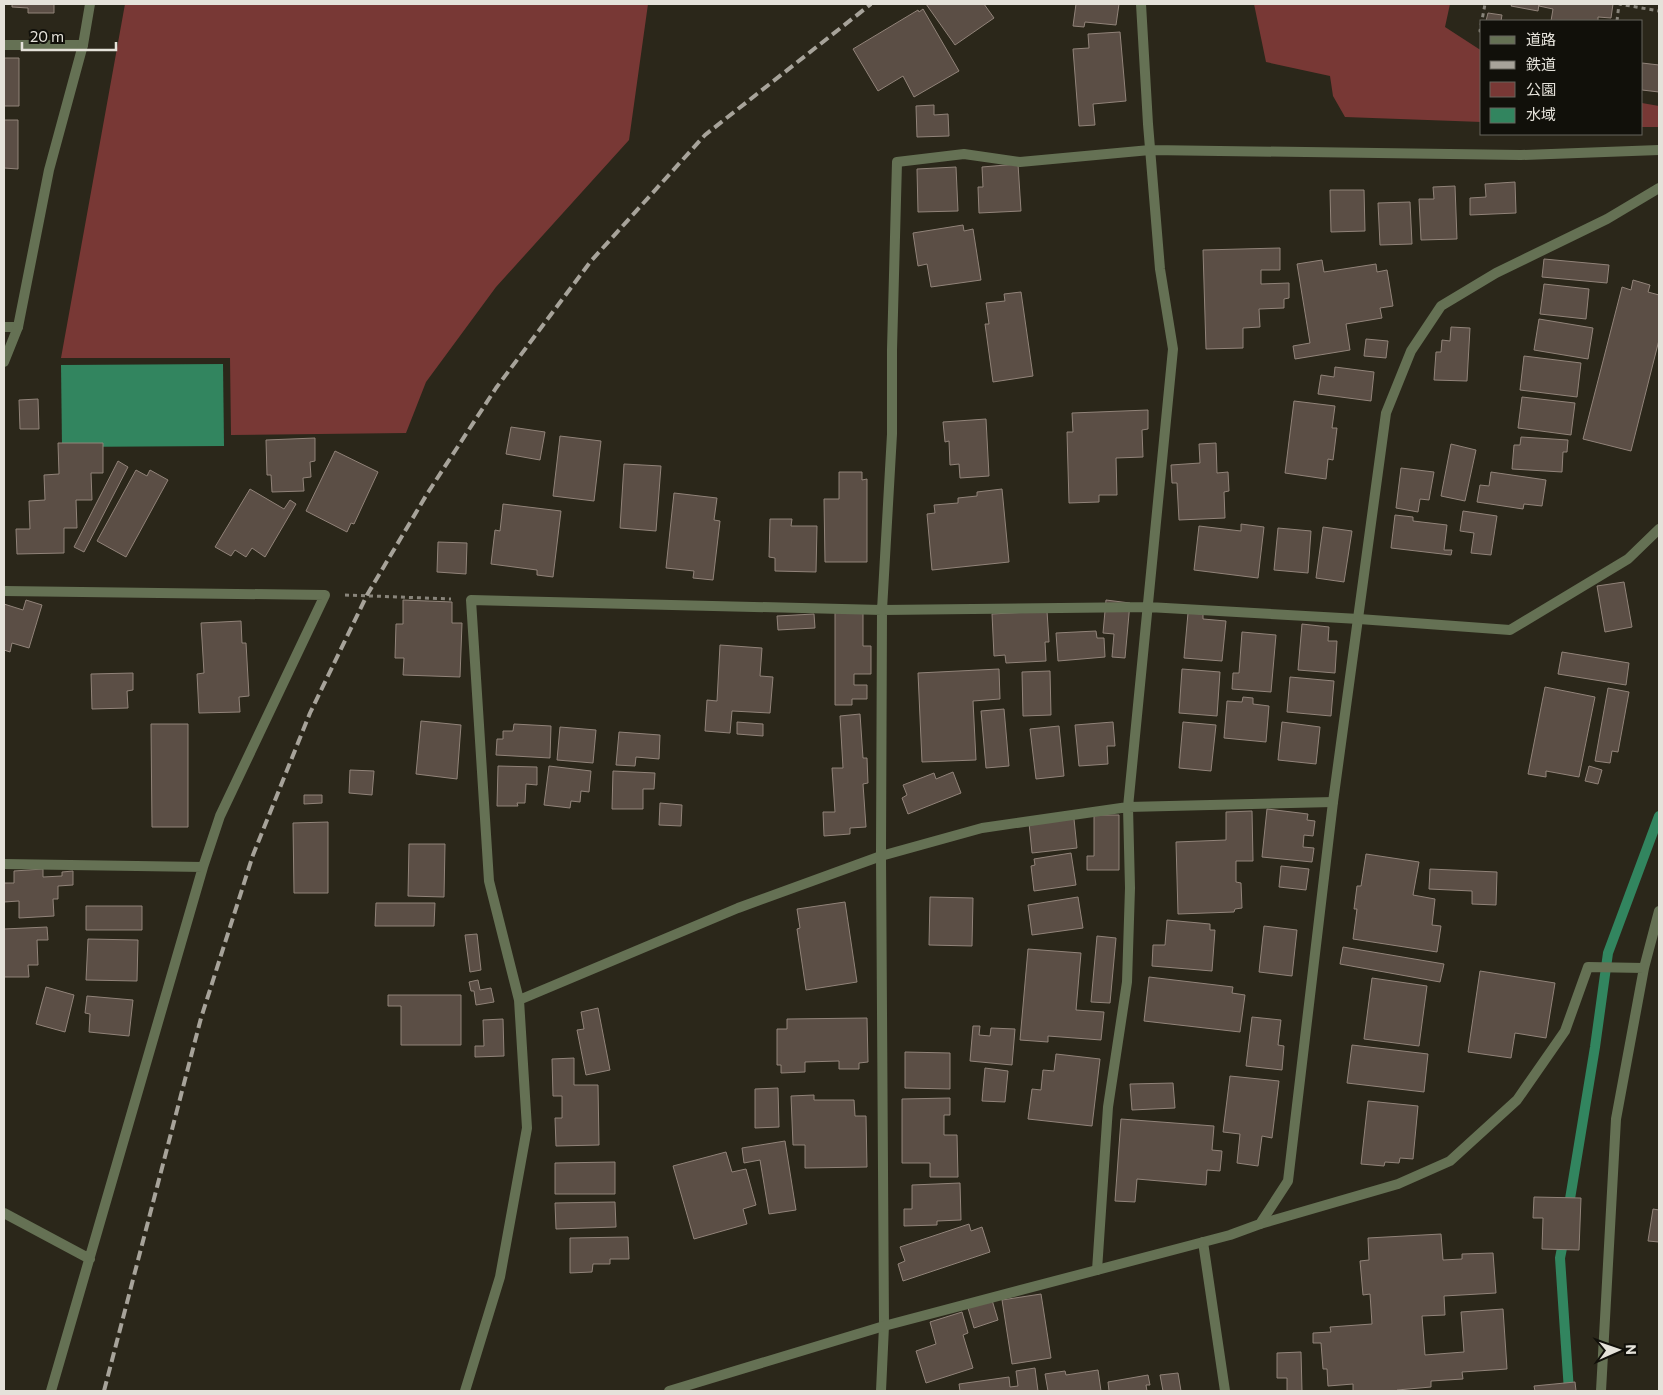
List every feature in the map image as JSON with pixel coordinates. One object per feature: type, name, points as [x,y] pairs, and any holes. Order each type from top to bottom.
[{"type":"street","points":[[4,362],[18,328],[49,170],[83,45],[90,4]]},
{"type":"street","points":[[1097,1270],[1108,1108],[1126,982],[1130,888],[1128,807],[1173,349],[1160,269],[1141,4]]},
{"type":"street","points":[[4,45],[83,45]]},
{"type":"street","points":[[881,1391],[884,1326],[881,856],[882,610],[892,434],[892,350],[897,162],[964,154],[1020,162],[1150,150],[1521,156],[1659,150]]},
{"type":"street","points":[[1260,1224],[1288,1181],[1333,802],[1386,413],[1411,351],[1442,306],[1496,273],[1607,219],[1659,188]]},
{"type":"street","points":[[4,327],[18,328]]},
{"type":"street","points":[[465,1391],[500,1277],[527,1128],[518,1000],[489,881],[471,600],[882,610],[1148,607],[1510,630],[1628,559],[1659,529]]},
{"type":"street","points":[[4,591],[325,595],[220,816],[203,867],[51,1391]]},
{"type":"street","points":[[518,1000],[738,908],[881,856],[982,828],[1128,807],[1333,802]]},
{"type":"street","points":[[4,864],[203,867]]},
{"type":"street","points":[[1601,1391],[1616,1119],[1644,968],[1657,925],[1659,911]]},
{"type":"street","points":[[669,1391],[884,1326],[1230,1235],[1260,1224],[1398,1184],[1450,1161],[1517,1100],[1565,1031],[1588,967],[1644,968]]},
{"type":"street","points":[[4,1213],[90,1259]]},
{"type":"street","points":[[1203,1242],[1225,1391]]},
{"type":"path","points":[[1482,20],[1484,4]]},
{"type":"path","points":[[1617,20],[1620,4],[1659,11]]},
{"type":"path","points":[[325,595],[471,600]]},
{"type":"green space","points":[[125,4],[648,4],[629,140],[496,287],[426,382],[406,433],[231,435],[230,358],[61,358]]},
{"type":"green space","points":[[1254,4],[1450,4],[1445,27],[1480,50],[1480,122],[1345,117],[1333,96],[1330,76],[1266,62]]},
{"type":"green space","points":[[1643,103],[1659,106],[1659,127],[1643,127]]},
{"type":"water","points":[[223,364],[224,446],[62,447],[61,365]]},
{"type":"building","points":[[12,4],[54,4],[54,13],[28,13],[28,8],[12,7]]},
{"type":"building","points":[[926,4],[984,4],[994,18],[955,45]]},
{"type":"building","points":[[1076,4],[1119,4],[1116,25],[1085,22],[1084,27],[1073,26]]},
{"type":"building","points":[[1512,4],[1539,4],[1538,11],[1511,6]]},
{"type":"building","points":[[1539,4],[1613,4],[1611,18],[1598,17],[1598,20],[1551,20],[1553,9],[1539,6]]},
{"type":"building","points":[[923,9],[959,71],[914,97],[903,76],[878,91],[853,49],[918,10],[919,12]]},
{"type":"building","points":[[1488,13],[1502,15],[1501,20],[1486,20]]},
{"type":"building","points":[[1120,32],[1126,101],[1093,104],[1095,125],[1079,126],[1073,49],[1089,48],[1088,34]]},
{"type":"building","points":[[4,58],[19,58],[19,106],[4,106]]},
{"type":"building","points":[[1643,63],[1659,65],[1659,92],[1643,90]]},
{"type":"building","points":[[934,105],[934,115],[948,114],[949,136],[917,137],[916,106]]},
{"type":"building","points":[[4,120],[18,120],[18,169],[4,168]]},
{"type":"building","points":[[1018,164],[1021,211],[979,213],[978,187],[983,187],[982,167]]},
{"type":"building","points":[[956,167],[958,211],[918,212],[917,169]]},
{"type":"building","points":[[1515,182],[1516,213],[1470,215],[1470,198],[1486,197],[1485,184]]},
{"type":"building","points":[[1455,186],[1457,239],[1421,240],[1419,199],[1434,199],[1433,187]]},
{"type":"building","points":[[1330,190],[1364,190],[1365,231],[1331,232]]},
{"type":"building","points":[[1410,202],[1412,244],[1380,245],[1378,203]]},
{"type":"building","points":[[963,225],[964,231],[973,229],[981,280],[931,287],[927,264],[918,266],[913,233]]},
{"type":"building","points":[[1280,248],[1280,270],[1261,270],[1261,284],[1289,283],[1289,298],[1284,299],[1284,308],[1259,309],[1260,327],[1243,328],[1243,348],[1206,349],[1203,250]]},
{"type":"building","points":[[1544,259],[1609,265],[1607,283],[1542,277]]},
{"type":"building","points":[[1322,260],[1324,272],[1376,264],[1377,272],[1387,270],[1393,306],[1380,308],[1382,318],[1346,324],[1350,350],[1295,359],[1293,346],[1310,343],[1297,264]]},
{"type":"building","points":[[1633,280],[1650,285],[1648,292],[1659,295],[1659,340],[1631,451],[1583,439],[1622,287],[1631,290]]},
{"type":"building","points":[[1544,284],[1589,289],[1586,319],[1540,314]]},
{"type":"building","points":[[1021,292],[1033,376],[993,382],[985,324],[989,324],[986,303],[1005,301],[1004,294]]},
{"type":"building","points":[[1539,319],[1593,328],[1588,359],[1534,350]]},
{"type":"building","points":[[1451,327],[1470,328],[1467,381],[1434,380],[1436,352],[1441,352],[1442,340],[1450,341]]},
{"type":"building","points":[[1366,339],[1388,341],[1386,358],[1364,356]]},
{"type":"building","points":[[1524,356],[1581,363],[1577,397],[1520,390]]},
{"type":"building","points":[[1335,367],[1374,372],[1371,401],[1318,394],[1321,375],[1334,377]]},
{"type":"building","points":[[1522,397],[1575,403],[1571,435],[1518,428]]},
{"type":"building","points":[[38,399],[39,429],[20,429],[19,400]]},
{"type":"building","points":[[1294,401],[1335,406],[1332,428],[1337,428],[1333,460],[1328,459],[1326,479],[1285,473]]},
{"type":"building","points":[[1148,410],[1148,429],[1142,430],[1143,457],[1116,458],[1117,495],[1099,495],[1099,502],[1069,503],[1067,432],[1073,432],[1072,413]]},
{"type":"building","points":[[986,419],[989,476],[960,478],[959,464],[950,465],[949,441],[945,442],[943,422]]},
{"type":"building","points":[[511,427],[545,432],[540,460],[506,454]]},
{"type":"building","points":[[560,436],[601,441],[594,501],[553,496]]},
{"type":"building","points":[[1521,437],[1568,440],[1567,452],[1563,452],[1562,472],[1512,469],[1514,445],[1520,445]]},
{"type":"building","points":[[315,438],[315,461],[310,462],[311,477],[303,478],[304,491],[272,492],[271,475],[267,475],[266,440]]},
{"type":"building","points":[[58,443],[103,443],[103,473],[91,473],[92,500],[76,500],[77,528],[64,528],[64,553],[17,554],[16,529],[30,529],[29,501],[45,500],[44,475],[59,474]]},
{"type":"building","points":[[1216,443],[1217,473],[1228,472],[1229,491],[1224,492],[1225,518],[1179,520],[1177,483],[1172,483],[1171,465],[1200,463],[1199,444]]},
{"type":"building","points":[[1451,444],[1476,450],[1465,501],[1441,496]]},
{"type":"building","points":[[335,451],[378,472],[354,524],[351,523],[347,532],[306,511]]},
{"type":"building","points":[[118,461],[128,467],[84,552],[74,547]]},
{"type":"building","points":[[624,464],[661,466],[656,531],[620,528]]},
{"type":"building","points":[[1401,468],[1434,472],[1429,500],[1420,499],[1418,512],[1396,508]]},
{"type":"building","points":[[136,470],[147,476],[150,470],[168,480],[126,557],[97,541]]},
{"type":"building","points":[[839,472],[862,472],[862,480],[867,479],[867,562],[825,562],[824,499],[839,499]]},
{"type":"building","points":[[1491,472],[1546,480],[1542,506],[1524,504],[1523,509],[1477,502],[1480,485],[1489,486]]},
{"type":"building","points":[[250,489],[284,509],[290,500],[296,504],[265,557],[252,548],[246,557],[235,550],[231,556],[215,547]]},
{"type":"building","points":[[1002,489],[1009,562],[932,570],[927,514],[935,513],[934,505],[958,503],[958,498],[977,496],[977,492]]},
{"type":"building","points":[[674,493],[717,498],[714,520],[720,521],[713,580],[693,578],[694,571],[666,568]]},
{"type":"building","points":[[503,504],[561,511],[553,577],[537,575],[537,570],[491,564],[495,530],[500,531]]},
{"type":"building","points":[[1463,511],[1497,516],[1491,555],[1471,553],[1474,533],[1460,531]]},
{"type":"building","points":[[1395,515],[1413,517],[1413,521],[1447,525],[1444,550],[1452,550],[1451,555],[1391,548]]},
{"type":"building","points":[[770,519],[792,519],[791,526],[817,526],[816,572],[775,571],[775,558],[769,557]]},
{"type":"building","points":[[1241,524],[1264,527],[1258,578],[1194,570],[1199,526],[1241,531]]},
{"type":"building","points":[[1323,527],[1352,531],[1344,582],[1316,578]]},
{"type":"building","points":[[1278,528],[1311,531],[1308,573],[1274,570]]},
{"type":"building","points":[[438,542],[467,543],[466,574],[437,572]]},
{"type":"building","points":[[1624,582],[1632,627],[1605,632],[1597,586]]},
{"type":"building","points":[[26,600],[42,605],[29,648],[12,643],[10,652],[4,650],[4,604],[23,610]]},
{"type":"building","points":[[403,600],[452,602],[452,623],[462,623],[460,677],[403,675],[404,658],[395,658],[396,624],[403,624]]},
{"type":"building","points":[[1106,600],[1130,603],[1125,658],[1112,657],[1114,634],[1103,633]]},
{"type":"building","points":[[1047,611],[1049,642],[1045,642],[1046,661],[1006,663],[1005,655],[994,656],[992,614]]},
{"type":"building","points":[[835,612],[863,613],[863,646],[871,646],[871,674],[854,674],[854,685],[867,685],[867,699],[852,699],[852,705],[835,705]]},
{"type":"building","points":[[1188,613],[1203,614],[1203,619],[1226,621],[1222,661],[1184,658]]},
{"type":"building","points":[[814,614],[815,628],[778,630],[777,616]]},
{"type":"building","points":[[241,621],[242,643],[246,643],[249,696],[239,697],[240,712],[199,713],[197,674],[204,673],[201,623]]},
{"type":"building","points":[[1302,624],[1329,627],[1328,641],[1337,641],[1335,673],[1298,670]]},
{"type":"building","points":[[1096,631],[1097,638],[1104,638],[1105,657],[1058,661],[1056,633]]},
{"type":"building","points":[[1242,632],[1276,635],[1271,692],[1232,689],[1233,673],[1239,673]]},
{"type":"building","points":[[720,645],[762,648],[760,676],[773,677],[770,713],[732,711],[730,733],[705,731],[707,700],[717,701]]},
{"type":"building","points":[[1562,652],[1629,663],[1626,685],[1558,674]]},
{"type":"building","points":[[999,669],[1000,699],[973,701],[976,760],[922,762],[918,673]]},
{"type":"building","points":[[1182,669],[1220,672],[1217,716],[1179,713]]},
{"type":"building","points":[[1050,671],[1051,715],[1023,716],[1022,672]]},
{"type":"building","points":[[133,673],[133,690],[127,691],[128,708],[92,709],[91,674]]},
{"type":"building","points":[[1290,677],[1334,681],[1331,716],[1287,712]]},
{"type":"building","points":[[1545,687],[1595,697],[1579,777],[1546,771],[1546,777],[1528,774]]},
{"type":"building","points":[[1608,688],[1629,692],[1618,752],[1612,751],[1610,763],[1595,761]]},
{"type":"building","points":[[1243,697],[1253,698],[1253,704],[1269,706],[1266,742],[1224,738],[1227,701],[1242,702]]},
{"type":"building","points":[[1004,709],[1009,766],[986,768],[981,711]]},
{"type":"building","points":[[860,714],[863,758],[867,758],[868,783],[863,784],[866,827],[850,828],[850,834],[824,836],[823,812],[835,812],[832,768],[843,768],[840,716]]},
{"type":"building","points":[[421,721],[461,725],[457,779],[416,774]]},
{"type":"building","points":[[737,722],[763,724],[763,736],[737,734]]},
{"type":"building","points":[[1113,722],[1115,746],[1107,746],[1108,764],[1079,766],[1075,725]]},
{"type":"building","points":[[1183,722],[1216,725],[1211,771],[1179,768]]},
{"type":"building","points":[[1282,722],[1320,727],[1316,764],[1278,760]]},
{"type":"building","points":[[151,724],[188,724],[188,827],[152,827]]},
{"type":"building","points":[[514,724],[551,726],[550,758],[496,755],[497,739],[503,739],[503,731],[513,731]]},
{"type":"building","points":[[1059,726],[1064,776],[1036,779],[1030,729]]},
{"type":"building","points":[[560,727],[596,730],[593,763],[557,760]]},
{"type":"building","points":[[619,732],[660,735],[659,759],[636,757],[635,766],[616,765]]},
{"type":"building","points":[[498,766],[537,767],[537,785],[526,784],[525,803],[517,803],[518,806],[497,806]]},
{"type":"building","points":[[549,766],[591,771],[589,792],[581,791],[580,802],[571,801],[570,808],[544,805]]},
{"type":"building","points":[[1589,766],[1602,770],[1598,784],[1585,781]]},
{"type":"building","points":[[350,770],[374,771],[372,795],[349,793]]},
{"type":"building","points":[[613,771],[655,773],[654,789],[643,789],[643,809],[612,809]]},
{"type":"building","points":[[953,772],[961,793],[908,814],[902,798],[907,795],[903,785],[934,773],[936,779]]},
{"type":"building","points":[[304,795],[322,795],[322,803],[304,804]]},
{"type":"building","points":[[660,803],[682,805],[681,826],[659,825]]},
{"type":"building","points":[[1267,809],[1308,814],[1307,820],[1315,821],[1313,836],[1304,835],[1303,847],[1314,848],[1312,862],[1262,857]]},
{"type":"building","points":[[1252,811],[1253,861],[1236,861],[1236,882],[1241,883],[1242,908],[1235,909],[1234,912],[1178,914],[1176,842],[1226,840],[1226,812]]},
{"type":"building","points":[[1094,815],[1119,815],[1119,870],[1087,870],[1087,856],[1094,856]]},
{"type":"building","points":[[1074,819],[1077,848],[1032,853],[1029,823]]},
{"type":"building","points":[[328,822],[328,893],[294,893],[293,823]]},
{"type":"building","points":[[409,844],[445,844],[444,897],[408,896]]},
{"type":"building","points":[[1071,853],[1076,885],[1034,891],[1031,866],[1035,865],[1034,859]]},
{"type":"building","points":[[1366,854],[1419,862],[1413,895],[1435,899],[1432,925],[1441,926],[1437,952],[1353,939],[1357,909],[1354,909],[1357,886],[1361,886]]},
{"type":"building","points":[[1281,866],[1309,869],[1306,890],[1279,887]]},
{"type":"building","points":[[43,869],[43,877],[62,876],[62,872],[73,871],[73,885],[58,886],[58,899],[53,899],[54,916],[19,918],[19,901],[4,902],[4,883],[14,883],[14,871]]},
{"type":"building","points":[[1430,869],[1497,872],[1496,905],[1472,904],[1472,891],[1429,889]]},
{"type":"building","points":[[930,897],[973,898],[972,946],[929,945]]},
{"type":"building","points":[[1078,897],[1083,928],[1032,935],[1028,905]]},
{"type":"building","points":[[845,902],[857,982],[806,990],[797,929],[800,928],[797,909]]},
{"type":"building","points":[[376,903],[435,903],[434,926],[375,926]]},
{"type":"building","points":[[86,906],[142,906],[142,930],[86,930]]},
{"type":"building","points":[[1167,920],[1210,924],[1210,930],[1215,930],[1212,971],[1152,966],[1153,945],[1165,945]]},
{"type":"building","points":[[1264,926],[1297,930],[1292,976],[1259,972]]},
{"type":"building","points":[[47,927],[48,940],[37,940],[38,965],[28,965],[29,977],[4,977],[4,929]]},
{"type":"building","points":[[477,934],[481,970],[470,972],[465,935]]},
{"type":"building","points":[[1097,936],[1116,938],[1110,1003],[1091,1002]]},
{"type":"building","points":[[88,939],[138,940],[137,981],[86,980]]},
{"type":"building","points":[[1343,947],[1444,964],[1440,982],[1340,964]]},
{"type":"building","points":[[1028,949],[1081,953],[1076,1010],[1104,1012],[1101,1040],[1048,1036],[1048,1042],[1020,1040]]},
{"type":"building","points":[[1480,971],[1555,983],[1546,1038],[1515,1033],[1511,1058],[1468,1052]]},
{"type":"building","points":[[1149,977],[1233,987],[1232,993],[1245,995],[1240,1032],[1144,1021]]},
{"type":"building","points":[[1372,978],[1427,986],[1419,1046],[1364,1039]]},
{"type":"building","points":[[478,980],[480,990],[491,988],[494,1002],[476,1005],[474,991],[471,991],[469,982]]},
{"type":"building","points":[[46,987],[74,995],[65,1032],[36,1024]]},
{"type":"building","points":[[388,995],[461,995],[461,1045],[401,1045],[401,1006],[388,1006]]},
{"type":"building","points":[[87,996],[133,1000],[129,1036],[89,1032],[90,1014],[85,1013]]},
{"type":"building","points":[[598,1008],[610,1070],[586,1075],[577,1030],[584,1029],[581,1012]]},
{"type":"building","points":[[1252,1017],[1281,1020],[1278,1045],[1284,1046],[1282,1070],[1246,1066]]},
{"type":"building","points":[[867,1018],[868,1062],[859,1063],[859,1069],[839,1069],[839,1061],[805,1062],[805,1072],[781,1073],[781,1065],[777,1065],[777,1029],[787,1029],[787,1019]]},
{"type":"building","points":[[503,1019],[504,1056],[475,1057],[475,1046],[484,1046],[483,1020]]},
{"type":"building","points":[[973,1026],[980,1026],[979,1035],[990,1036],[991,1028],[1015,1029],[1012,1065],[970,1061]]},
{"type":"building","points":[[1352,1045],[1428,1054],[1424,1092],[1347,1083]]},
{"type":"building","points":[[905,1052],[950,1053],[950,1089],[905,1088]]},
{"type":"building","points":[[1056,1054],[1100,1059],[1092,1126],[1028,1119],[1032,1089],[1041,1090],[1043,1070],[1054,1071]]},
{"type":"building","points":[[574,1058],[574,1085],[598,1085],[599,1145],[556,1146],[555,1118],[562,1118],[562,1096],[553,1096],[552,1059]]},
{"type":"building","points":[[985,1068],[1008,1071],[1005,1102],[982,1101]]},
{"type":"building","points":[[1230,1076],[1279,1081],[1272,1138],[1262,1136],[1258,1166],[1237,1163],[1240,1134],[1223,1132]]},
{"type":"building","points":[[1173,1083],[1175,1108],[1132,1110],[1130,1084]]},
{"type":"building","points":[[778,1088],[779,1127],[755,1128],[755,1089]]},
{"type":"building","points":[[814,1095],[814,1100],[854,1100],[855,1116],[866,1116],[867,1167],[805,1168],[805,1145],[793,1145],[791,1096]]},
{"type":"building","points":[[950,1098],[950,1115],[944,1115],[944,1135],[957,1135],[958,1177],[930,1177],[930,1163],[902,1163],[902,1099]]},
{"type":"building","points":[[1368,1101],[1418,1106],[1413,1159],[1400,1158],[1399,1163],[1385,1162],[1384,1166],[1361,1164]]},
{"type":"building","points":[[1121,1119],[1214,1126],[1212,1150],[1222,1151],[1220,1171],[1207,1170],[1206,1185],[1137,1179],[1135,1202],[1115,1201]]},
{"type":"building","points":[[785,1141],[796,1210],[769,1214],[760,1160],[744,1163],[742,1148]]},
{"type":"building","points":[[726,1152],[732,1172],[746,1169],[756,1205],[743,1209],[747,1224],[694,1239],[673,1166]]},
{"type":"building","points":[[615,1162],[615,1194],[555,1194],[555,1163]]},
{"type":"building","points":[[960,1183],[961,1220],[937,1221],[937,1225],[904,1226],[904,1209],[912,1209],[912,1185]]},
{"type":"building","points":[[1534,1197],[1581,1198],[1579,1250],[1542,1249],[1543,1218],[1533,1218]]},
{"type":"building","points":[[615,1202],[616,1227],[556,1229],[555,1203]]},
{"type":"building","points":[[1653,1209],[1659,1210],[1659,1242],[1648,1241]]},
{"type":"building","points":[[969,1224],[971,1231],[982,1227],[990,1252],[903,1281],[898,1264],[905,1261],[900,1247]]},
{"type":"building","points":[[1441,1234],[1443,1260],[1462,1259],[1462,1254],[1493,1253],[1496,1293],[1444,1296],[1445,1315],[1422,1316],[1425,1355],[1464,1352],[1461,1312],[1503,1309],[1507,1369],[1462,1372],[1463,1379],[1431,1381],[1431,1387],[1397,1391],[1353,1391],[1353,1384],[1328,1386],[1327,1369],[1323,1369],[1321,1343],[1313,1343],[1313,1333],[1331,1332],[1330,1327],[1372,1324],[1370,1294],[1363,1295],[1360,1261],[1369,1260],[1368,1238]]},
{"type":"building","points":[[628,1237],[629,1259],[610,1259],[610,1264],[593,1264],[592,1272],[570,1273],[570,1238]]},
{"type":"building","points":[[1041,1294],[1051,1358],[1012,1364],[1002,1300]]},
{"type":"building","points":[[992,1300],[998,1320],[974,1328],[968,1308]]},
{"type":"building","points":[[962,1312],[968,1333],[963,1335],[973,1368],[926,1383],[916,1351],[936,1344],[930,1322]]},
{"type":"building","points":[[1301,1352],[1302,1391],[1287,1391],[1287,1378],[1277,1378],[1277,1353]]},
{"type":"building","points":[[1035,1368],[1038,1391],[960,1391],[959,1384],[1009,1377],[1010,1387],[1018,1386],[1016,1371]]},
{"type":"building","points":[[1098,1370],[1101,1391],[1048,1391],[1045,1374],[1065,1371],[1066,1375]]},
{"type":"building","points":[[1178,1373],[1181,1391],[1163,1391],[1160,1375]]},
{"type":"building","points":[[1148,1375],[1150,1385],[1146,1385],[1147,1391],[1109,1391],[1108,1382]]},
{"type":"building","points":[[1575,1382],[1576,1391],[1535,1391],[1534,1386]]},
{"type":"waterway","points":[[1568,1211],[1595,1047],[1608,953],[1659,816]]},
{"type":"waterway","points":[[1564,1238],[1560,1258],[1569,1391]]},
{"type":"railway","points":[[104,1391],[201,1018],[253,855],[310,713],[367,595],[427,494],[496,388],[591,261],[705,135],[871,4]]}]
